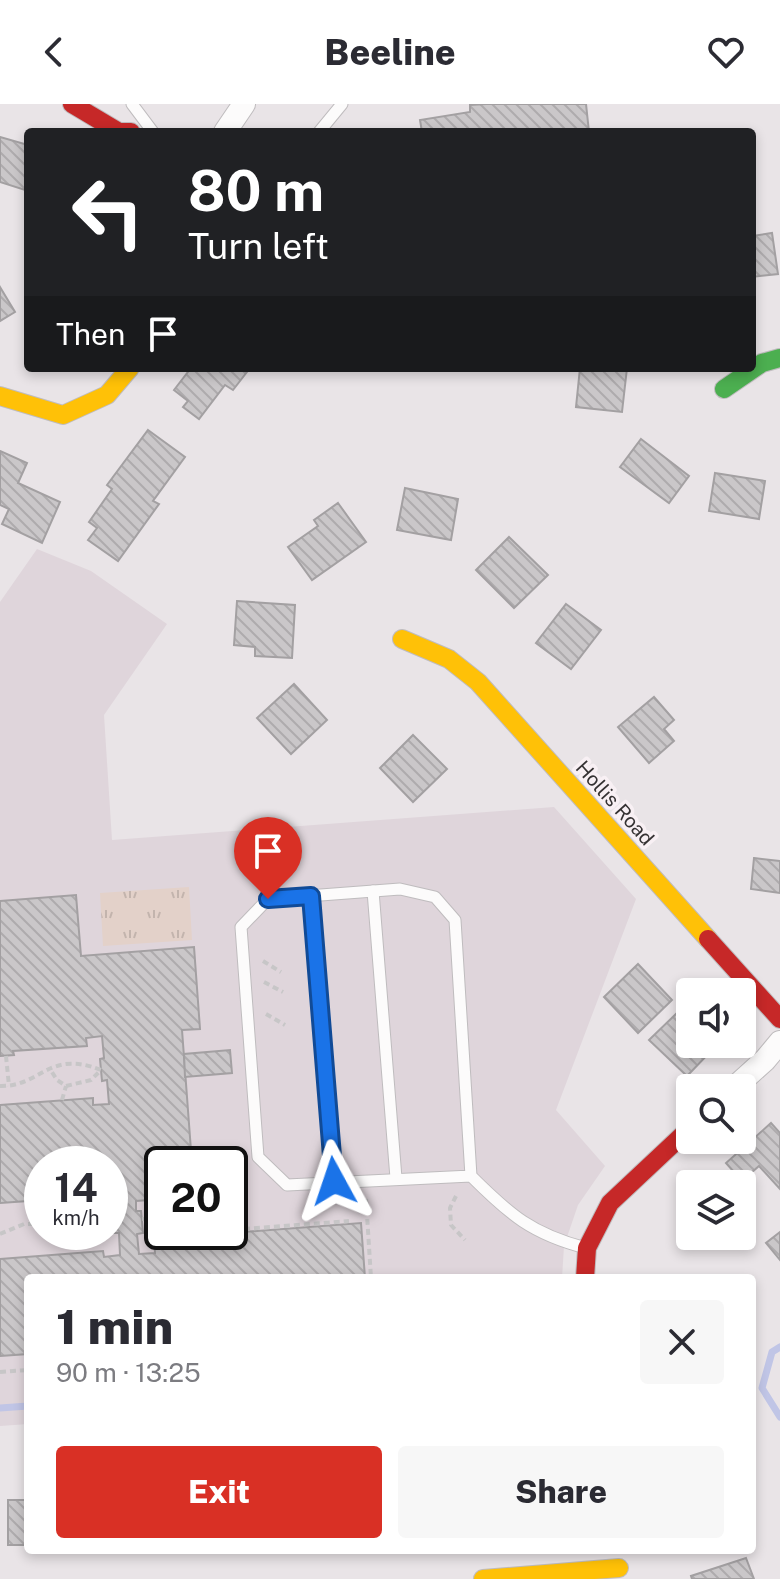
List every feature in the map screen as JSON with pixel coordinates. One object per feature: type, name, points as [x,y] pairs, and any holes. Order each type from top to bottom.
[{"type":"street","points":[[72,104],[112,128]]},
{"type":"street","points":[[228,128],[244,104]]},
{"type":"street","points":[[756,367],[780,358]]},
{"type":"street","points":[[0,396],[63,415],[107,395],[127,372]]},
{"type":"street","points":[[724,389],[749,372]]},
{"type":"street","name":"Hollis Road","points":[[402,639],[440,655],[478,682],[780,1019]]},
{"type":"street","points":[[750,1074],[780,1042]]},
{"type":"street","points":[[585,1274],[587,1248],[610,1203],[676,1141]]},
{"type":"street","points":[[483,1579],[619,1566]]},
{"type":"lane","points":[[132,104],[150,128]]},
{"type":"lane","points":[[322,128],[342,104]]},
{"type":"lane","points":[[471,1176],[287,1185],[258,1157],[241,927],[268,899],[400,889],[435,897],[455,920],[471,1176],[502,1207],[531,1229],[587,1248]]},
{"type":"lane","points":[[373,891],[396,1178]]},
{"type":"lane","points":[[311,896],[334,1181]]},
{"type":"path","points":[[6,1056],[9,1086]]},
{"type":"path","points":[[0,1086],[17,1085],[58,1064],[83,1065],[101,1070],[91,1080],[66,1086],[57,1080],[50,1069]]},
{"type":"path","points":[[62,1100],[66,1086]]},
{"type":"path","points":[[456,1196],[450,1208],[451,1225],[465,1240]]},
{"type":"path","points":[[366,1197],[371,1274]]},
{"type":"path","points":[[248,1231],[349,1221]]},
{"type":"path","points":[[0,1234],[24,1224]]},
{"type":"path","points":[[0,1372],[24,1370]]},
{"type":"shaded area","points":[[37,549],[91,571],[167,624],[104,715],[112,840],[554,807],[636,899],[556,1110],[605,1166],[578,1205],[564,1246],[562,1274],[24,1274],[24,1424],[0,1426],[0,602]]},
{"type":"green space","points":[[189,887],[192,940],[103,946],[100,893]]},
{"type":"building","points":[[586,104],[589,128],[421,128],[420,120],[470,112],[470,105]]},
{"type":"building","points":[[0,137],[24,144],[24,190],[0,182]]},
{"type":"building","points":[[772,233],[778,274],[756,277],[756,235]]},
{"type":"building","points":[[0,287],[15,312],[0,321]]},
{"type":"building","points":[[188,372],[247,372],[233,390],[225,385],[199,419],[183,407],[188,401],[174,390]]},
{"type":"building","points":[[580,372],[627,372],[622,412],[576,407]]},
{"type":"building","points":[[148,430],[185,457],[153,501],[159,504],[118,561],[88,540],[97,528],[89,522],[112,489],[107,485]]},
{"type":"building","points":[[641,439],[689,476],[669,503],[620,467]]},
{"type":"building","points":[[0,451],[27,463],[18,483],[60,502],[42,543],[2,524],[9,509],[0,505]]},
{"type":"building","points":[[715,473],[765,481],[759,519],[709,511]]},
{"type":"building","points":[[405,488],[458,499],[451,540],[397,530]]},
{"type":"building","points":[[338,503],[366,542],[312,580],[288,547],[318,526],[314,520]]},
{"type":"building","points":[[509,537],[548,575],[514,608],[476,570]]},
{"type":"building","points":[[237,601],[295,605],[292,658],[255,656],[255,647],[234,645]]},
{"type":"building","points":[[566,604],[601,630],[571,669],[536,643]]},
{"type":"building","points":[[294,684],[327,720],[291,754],[257,718]]},
{"type":"building","points":[[654,697],[674,720],[664,729],[674,741],[649,763],[618,727]]},
{"type":"building","points":[[413,735],[447,769],[413,802],[380,768]]},
{"type":"building","points":[[754,858],[780,861],[780,893],[751,889]]},
{"type":"building","points":[[76,895],[81,956],[194,947],[200,1029],[182,1030],[191,1146],[144,1146],[144,1200],[136,1201],[136,1211],[141,1211],[143,1233],[137,1234],[139,1254],[155,1253],[155,1250],[248,1250],[248,1232],[361,1223],[365,1274],[24,1274],[24,1354],[0,1356],[0,1259],[103,1251],[104,1257],[120,1255],[120,1250],[128,1250],[128,1146],[24,1146],[24,1201],[0,1203],[0,1105],[93,1098],[93,1105],[109,1104],[107,1080],[102,1081],[102,1036],[86,1038],[87,1046],[13,1051],[14,1055],[0,1056],[0,901]]},
{"type":"building","points":[[638,964],[672,1000],[638,1033],[604,997]]},
{"type":"building","points":[[676,1014],[676,1058],[704,1058],[689,1074],[685,1074],[649,1040]]},
{"type":"building","points":[[230,1050],[232,1073],[185,1077],[184,1054]]},
{"type":"building","points":[[771,1123],[780,1133],[780,1189],[759,1166],[754,1170],[732,1170],[726,1163],[736,1154],[756,1154],[756,1136]]},
{"type":"building","points":[[780,1232],[780,1260],[766,1243]]},
{"type":"building","points":[[8,1500],[24,1500],[24,1545],[8,1545]]},
{"type":"building","points":[[746,1558],[754,1579],[692,1579],[691,1576]]},
{"type":"waterway","points":[[780,1347],[772,1352],[762,1388],[780,1417]]},
{"type":"waterway","points":[[0,1408],[24,1406]]},
{"type":"traffic: fast","points":[[756,367],[780,358]]},
{"type":"traffic: fast","points":[[724,389],[749,372]]},
{"type":"traffic: slow","points":[[0,396],[63,415],[107,395],[127,372]]},
{"type":"traffic: slow","points":[[402,639],[449,659],[478,682],[708,939]]},
{"type":"traffic: slow","points":[[483,1579],[619,1568]]},
{"type":"traffic: jam","points":[[72,104],[112,128]]},
{"type":"traffic: jam","points":[[708,939],[780,1019]]},
{"type":"traffic: jam","points":[[585,1274],[587,1248],[610,1203],[676,1141]]},
{"type":"route","points":[[268,899],[311,896],[334,1181]]}]
